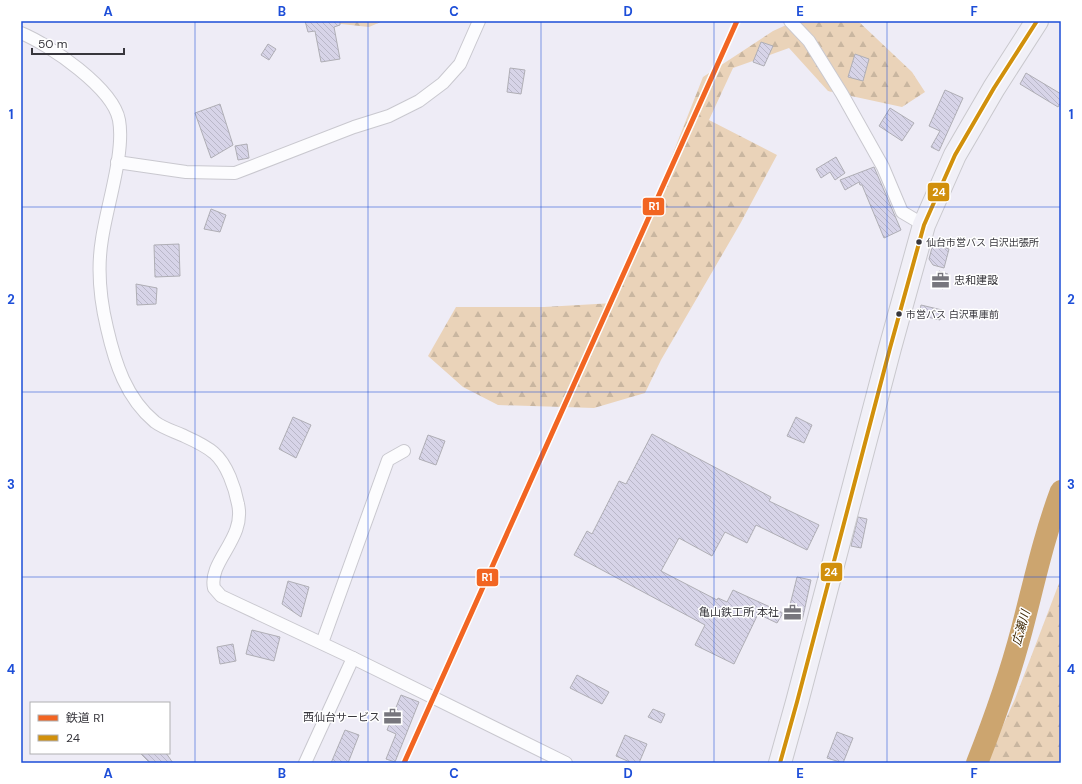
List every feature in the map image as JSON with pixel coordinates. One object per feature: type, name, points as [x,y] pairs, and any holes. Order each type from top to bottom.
[{"type":"highway","points":[[780,763],[890,348],[924,226],[954,155],[994,88],[1037,21]]},
{"type":"street","points":[[117,162],[186,172],[235,173],[354,126],[389,116],[419,101],[443,83],[460,64],[479,21]]},
{"type":"street","points":[[790,21],[809,41],[846,100],[883,167],[902,212],[924,226]]},
{"type":"street","points":[[21,33],[53,50],[74,65],[94,83],[111,102],[119,118],[121,132],[117,162],[102,240],[99,279],[107,328],[121,377],[129,393],[149,417],[158,424],[203,445],[214,453],[228,475],[240,512],[239,526],[216,571],[213,580],[214,588],[221,596],[353,658],[566,763]]},
{"type":"street","points":[[322,643],[388,460],[404,450]]},
{"type":"street","points":[[305,763],[353,658]]},
{"type":"green space","points":[[313,21],[383,21],[369,27]]},
{"type":"green space","points":[[795,21],[858,21],[912,72],[925,92],[902,107],[828,91],[789,48],[733,68],[709,120],[777,155],[740,224],[661,360],[645,393],[594,408],[498,405],[463,387],[428,356],[456,307],[544,307],[614,303],[703,77],[773,31]]},
{"type":"green space","points":[[1061,578],[1061,763],[986,763],[1015,699]]},
{"type":"building","points":[[305,21],[340,21],[340,25],[334,27],[340,59],[321,62],[315,31],[308,32]]},
{"type":"building","points":[[761,42],[773,46],[764,66],[753,62]]},
{"type":"building","points":[[268,44],[276,49],[269,60],[261,55]]},
{"type":"building","points":[[855,54],[869,59],[863,81],[848,77]]},
{"type":"building","points":[[510,68],[525,70],[521,94],[507,92]]},
{"type":"building","points":[[1026,73],[1061,94],[1061,102],[1058,107],[1020,84]]},
{"type":"building","points":[[945,90],[963,98],[939,151],[931,147],[940,131],[929,126]]},
{"type":"building","points":[[220,104],[233,145],[211,158],[195,113]]},
{"type":"building","points":[[890,108],[914,123],[902,141],[879,126]]},
{"type":"building","points":[[247,144],[249,158],[238,160],[235,146]]},
{"type":"building","points":[[836,157],[845,173],[835,180],[830,172],[821,178],[816,169]]},
{"type":"building","points":[[874,167],[901,230],[884,238],[862,185],[860,185],[859,182],[845,190],[840,180]]},
{"type":"building","points":[[211,209],[226,215],[220,232],[204,229]]},
{"type":"building","points":[[179,244],[180,276],[155,277],[154,245]]},
{"type":"building","points":[[933,244],[949,249],[944,268],[933,265],[929,259]]},
{"type":"building","points":[[939,271],[948,274],[943,289],[934,285]]},
{"type":"building","points":[[136,284],[157,288],[156,304],[137,305]]},
{"type":"building","points":[[921,305],[942,310],[940,320],[919,315]]},
{"type":"building","points":[[293,417],[311,425],[296,458],[279,449]]},
{"type":"building","points":[[796,417],[812,425],[804,443],[787,436]]},
{"type":"building","points":[[652,434],[771,497],[769,501],[819,525],[807,550],[756,525],[747,543],[725,532],[712,556],[679,538],[661,571],[717,600],[718,598],[727,602],[733,590],[783,613],[777,623],[758,614],[734,664],[695,645],[705,625],[574,555],[587,531],[592,534],[619,481],[626,484]]},
{"type":"building","points":[[428,435],[445,441],[436,465],[419,459]]},
{"type":"building","points":[[858,517],[867,519],[861,548],[851,546]]},
{"type":"building","points":[[797,577],[811,580],[802,621],[787,617]]},
{"type":"building","points":[[288,581],[309,587],[301,617],[282,604]]},
{"type":"building","points":[[252,630],[280,637],[274,661],[246,654]]},
{"type":"building","points":[[233,644],[236,661],[220,664],[217,647]]},
{"type":"building","points":[[577,675],[609,692],[602,704],[570,688]]},
{"type":"building","points":[[401,695],[419,702],[395,762],[386,759],[396,734],[387,730]]},
{"type":"building","points":[[653,709],[665,714],[661,723],[648,717]]},
{"type":"building","points":[[345,730],[359,735],[348,763],[331,763]]},
{"type":"building","points":[[837,732],[853,738],[843,763],[827,758]]},
{"type":"building","points":[[625,735],[647,744],[639,763],[632,763],[616,756]]},
{"type":"building","points":[[141,754],[167,754],[173,763],[150,763]]},
{"type":"waterway","name":"広瀬川","points":[[977,763],[996,714],[1012,663],[1044,542],[1061,491]]},
{"type":"rail line","name":"R1","points":[[404,763],[737,21]]},
{"type":"transit line","name":"24","points":[[780,763],[924,225],[955,155],[994,88],[1037,21]]},
{"type":"place","name":"仙台市営バス 白沢出張所","points":[[919,242]]},
{"type":"place","name":"忠和建設","points":[[941,280]]},
{"type":"place","name":"市営バス 白沢車庫前","points":[[899,314]]},
{"type":"place","name":"亀山鉄工所 本社","points":[[792,612]]},
{"type":"place","name":"西仙台サービス","points":[[393,717]]}]
